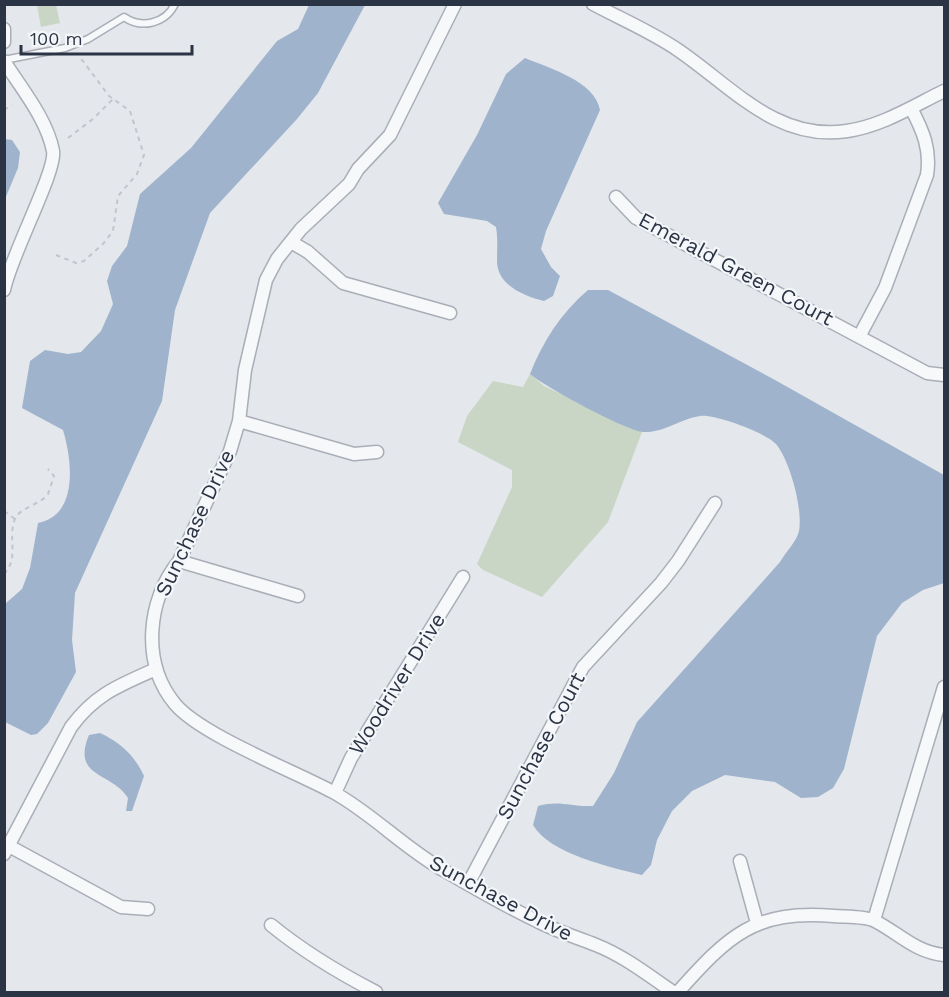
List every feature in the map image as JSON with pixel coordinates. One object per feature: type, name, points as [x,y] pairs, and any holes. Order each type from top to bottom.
[{"type":"street","name":"Sunchase Drive","points":[[455,4],[390,135],[358,169],[349,184],[291,242],[277,259],[267,280],[245,370],[239,422],[230,451],[179,561],[170,573],[154,611],[153,654],[156,669],[159,679],[176,705],[204,726],[335,793],[405,846],[468,884],[537,922],[625,959],[676,993]]},
{"type":"street","points":[[593,4],[676,49],[759,111],[792,127],[821,132],[848,131],[875,124],[945,91]]},
{"type":"street","points":[[4,29],[4,42]]},
{"type":"street","points":[[4,61],[48,133],[54,153],[48,176],[11,263],[4,290]]},
{"type":"street","points":[[860,335],[885,288],[927,175],[930,157],[927,142],[911,108]]},
{"type":"street","name":"Emerald Green Court","points":[[616,197],[636,218],[860,335],[927,373],[945,375]]},
{"type":"street","points":[[291,242],[308,252],[343,283],[450,313]]},
{"type":"street","points":[[239,422],[354,454],[377,452]]},
{"type":"street","name":"Sunchase Court","points":[[468,884],[584,667],[672,568],[715,503]]},
{"type":"street","points":[[179,561],[298,596]]},
{"type":"street","name":"Woodriver Drive","points":[[335,793],[351,758],[463,577]]},
{"type":"street","points":[[148,909],[121,907],[7,850],[71,727],[83,711],[104,692],[156,669]]},
{"type":"street","points":[[874,920],[945,687]]},
{"type":"street","points":[[740,861],[757,923]]},
{"type":"street","points":[[676,993],[723,946],[757,923],[772,918],[799,915],[874,920],[894,935],[930,954],[945,955]]},
{"type":"street","points":[[271,925],[324,963],[376,993]]},
{"type":"lane","points":[[4,61],[65,48],[88,39],[124,17],[132,24],[144,25],[163,19],[175,4]]},
{"type":"path","points":[[57,255],[76,263],[84,261],[104,243],[113,231],[118,196],[133,179],[141,163],[143,147],[130,111],[113,99],[78,57]]},
{"type":"path","points":[[68,138],[93,119],[113,99]]},
{"type":"path","points":[[4,110],[12,105]]},
{"type":"path","points":[[4,574],[13,562],[15,519],[20,512],[48,494],[54,476],[48,469]]},
{"type":"path","points":[[4,511],[15,519]]},
{"type":"green space","points":[[37,5],[56,5],[60,23],[41,27]]},
{"type":"green space","points":[[530,374],[544,386],[642,432],[608,522],[542,597],[483,570],[477,564],[512,487],[512,470],[458,442],[467,416],[493,381],[523,387]]},
{"type":"water","points":[[309,5],[365,5],[318,93],[210,213],[175,310],[162,401],[75,593],[72,640],[76,672],[48,723],[37,734],[31,735],[5,722],[5,604],[22,589],[30,568],[38,523],[51,518],[60,509],[66,498],[70,470],[63,430],[22,408],[30,361],[45,350],[68,354],[81,352],[101,331],[113,304],[107,281],[112,266],[127,246],[140,194],[191,148],[277,41],[298,29]]},
{"type":"water","points":[[525,58],[558,71],[580,83],[590,91],[600,110],[546,231],[541,249],[551,267],[560,276],[553,296],[544,301],[513,288],[502,277],[497,261],[496,227],[487,221],[444,214],[438,203],[477,135],[506,74]]},
{"type":"water","points":[[5,139],[12,140],[20,152],[18,168],[5,199]]},
{"type":"water","points":[[588,290],[608,290],[944,475],[944,583],[923,590],[902,603],[877,636],[844,769],[833,788],[818,797],[801,798],[775,782],[725,775],[692,791],[672,811],[657,840],[651,865],[642,875],[582,858],[553,844],[533,825],[538,806],[559,804],[593,806],[614,773],[637,722],[791,547],[799,531],[799,511],[786,462],[776,444],[762,435],[728,421],[707,416],[686,420],[651,432],[643,432],[585,407],[530,374],[554,328],[569,308]]},
{"type":"water","points":[[100,733],[126,750],[144,776],[132,811],[126,811],[128,798],[121,790],[89,767],[85,759],[89,735]]}]
